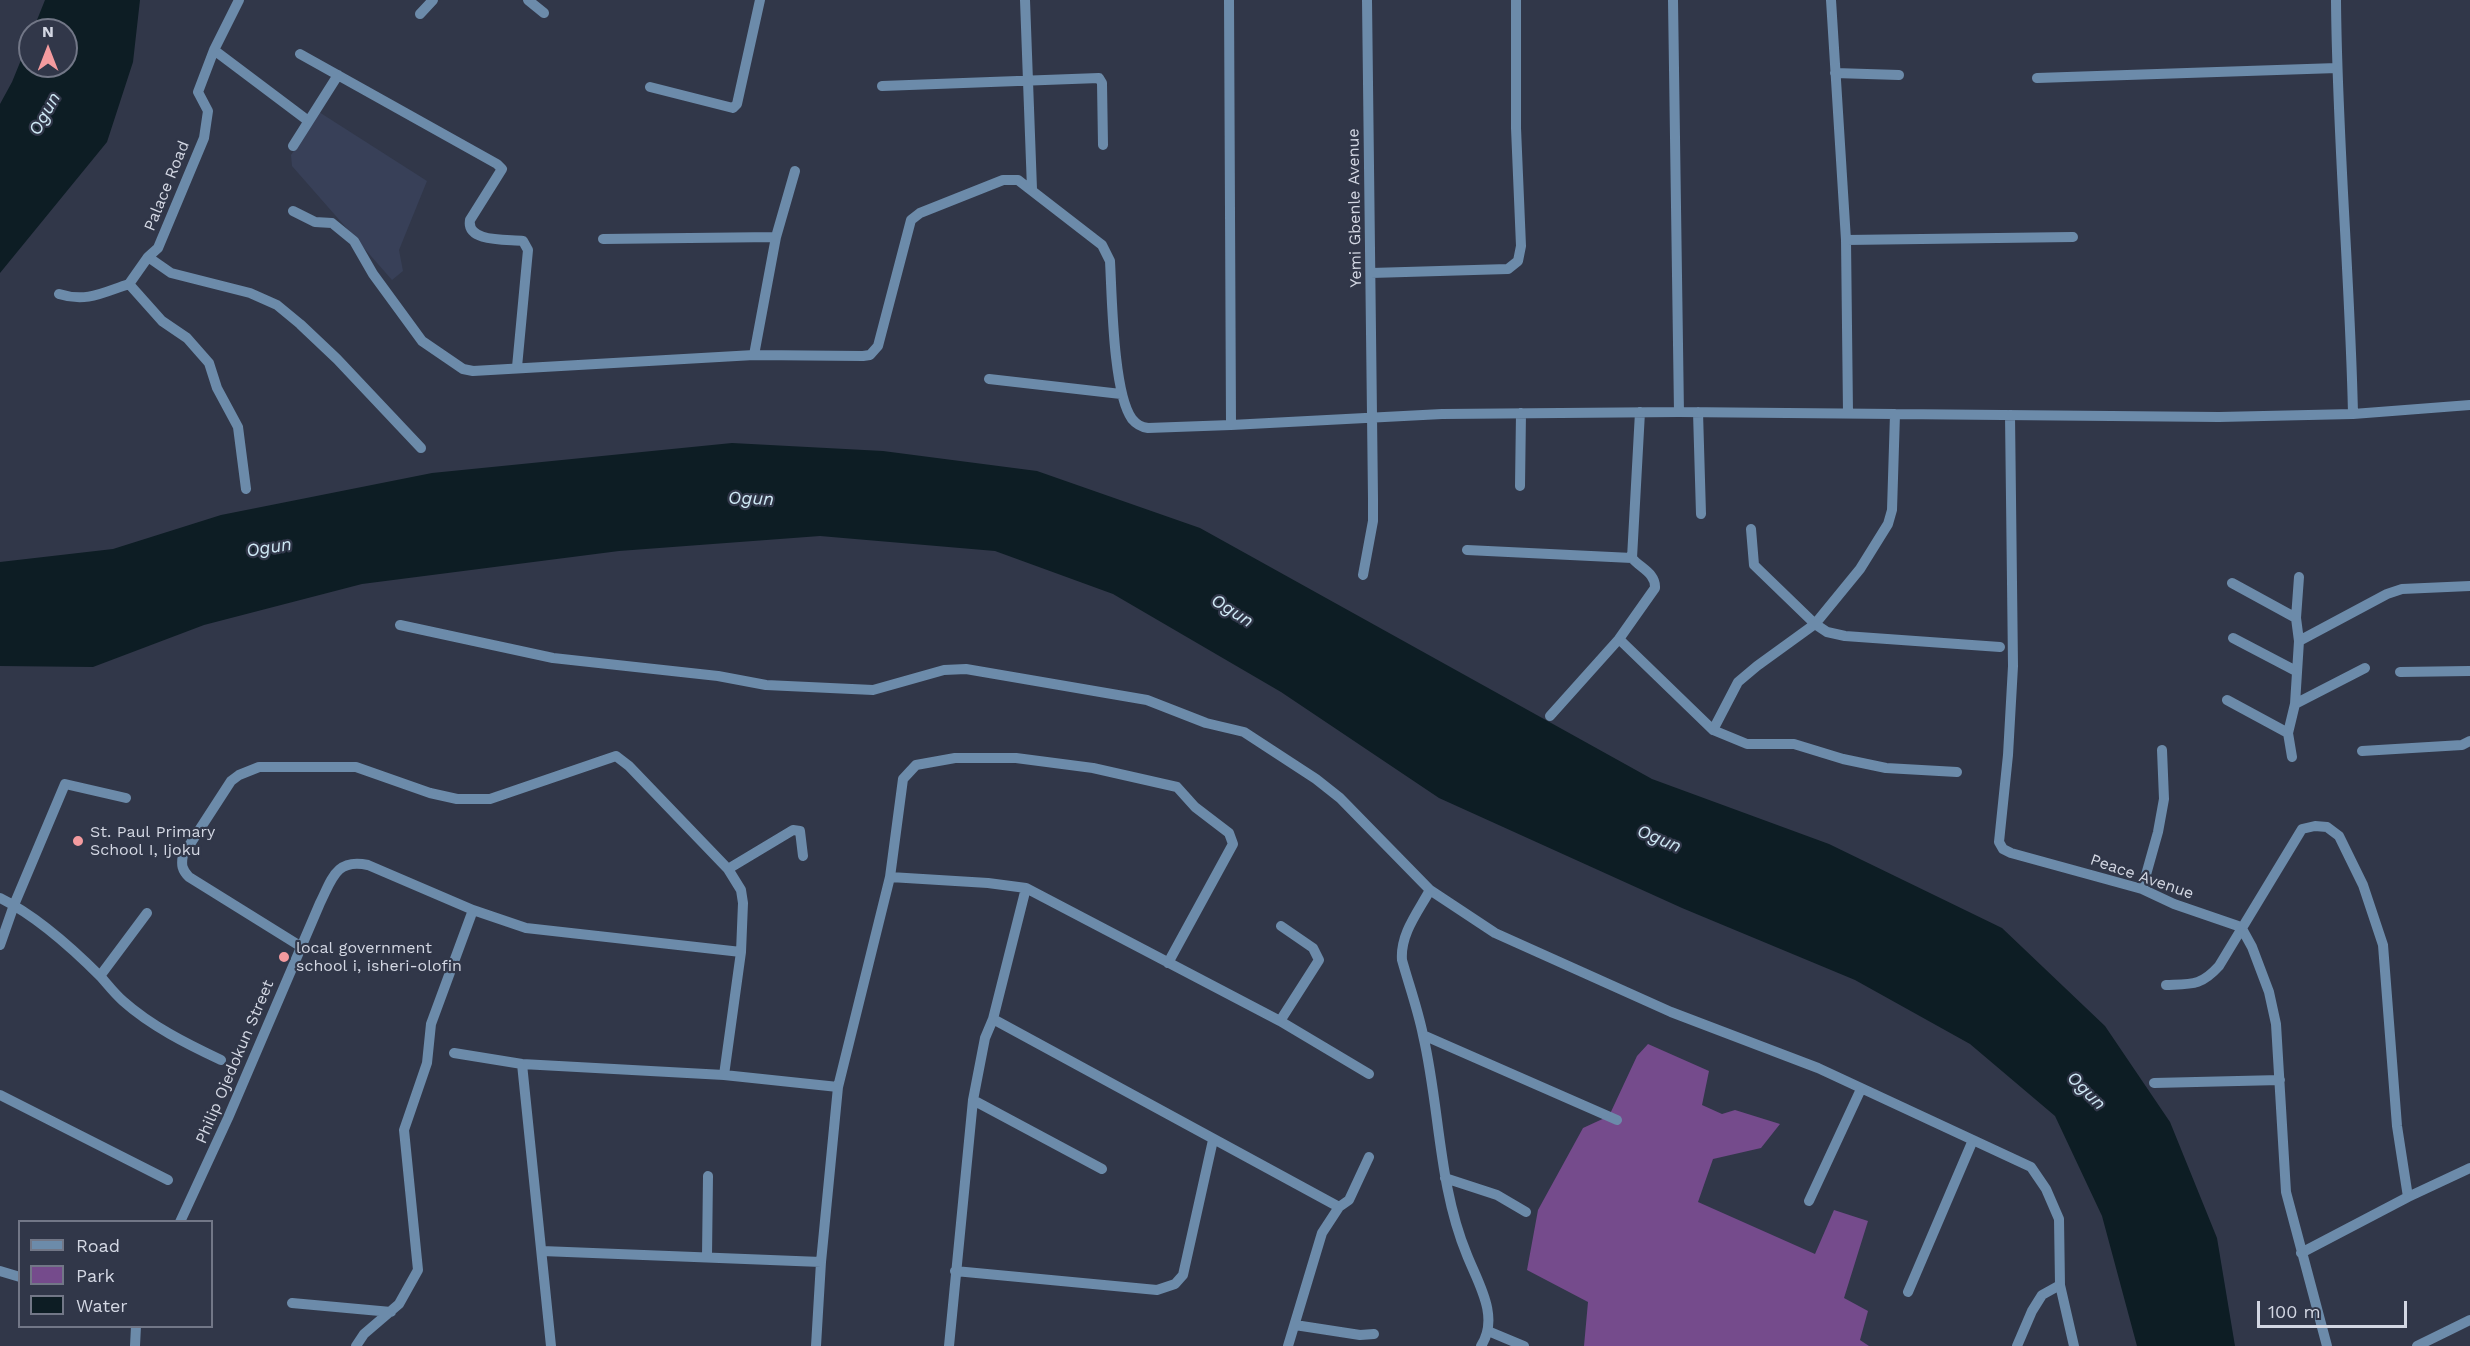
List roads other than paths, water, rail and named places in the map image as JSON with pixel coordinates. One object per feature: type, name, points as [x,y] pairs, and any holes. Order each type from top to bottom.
[{"type":"street","name":"Palace Road","points":[[129,284],[147,256],[158,248],[204,138],[208,111],[198,92],[214,50],[240,0]]},
{"type":"street","points":[[420,14],[433,0]]},
{"type":"street","points":[[528,0],[544,13]]},
{"type":"street","points":[[650,87],[733,108],[737,104],[760,0]]},
{"type":"street","points":[[1025,0],[1032,189]]},
{"type":"street","points":[[1229,0],[1231,425]]},
{"type":"street","name":"Yemi Gbenle Avenue","points":[[1363,575],[1373,521],[1367,0]]},
{"type":"street","points":[[1371,273],[1508,269],[1518,261],[1521,229],[1516,128],[1516,0]]},
{"type":"street","points":[[1673,0],[1679,412]]},
{"type":"street","points":[[1831,0],[1846,240],[1848,413]]},
{"type":"street","points":[[2336,0],[2353,414]]},
{"type":"street","points":[[214,50],[308,120]]},
{"type":"street","points":[[300,54],[502,169],[470,220],[468,227],[471,232],[479,236],[524,241],[526,244],[528,250],[517,367]]},
{"type":"street","points":[[2037,78],[2337,68]]},
{"type":"street","points":[[1834,73],[1899,75]]},
{"type":"street","points":[[292,146],[338,75]]},
{"type":"street","points":[[882,86],[1096,77],[1101,79],[1103,145]]},
{"type":"street","points":[[754,355],[776,237],[795,171]]},
{"type":"street","points":[[293,211],[315,222],[332,224],[354,241],[373,274],[422,341],[439,355],[463,369],[473,371],[754,355],[870,355],[878,346],[908,227],[915,216],[1003,180],[1018,180],[1102,245],[1107,252],[1110,261],[1121,394],[1133,420],[1140,426],[1231,425],[1371,416],[1521,413],[1698,412],[2184,417],[2353,414],[2470,405]]},
{"type":"street","points":[[603,238],[776,237]]},
{"type":"street","points":[[1846,240],[2073,237]]},
{"type":"street","points":[[147,256],[171,273],[250,293],[277,305],[337,359],[421,448]]},
{"type":"street","points":[[59,294],[72,299],[90,298],[129,284],[162,321],[187,338],[209,363],[217,388],[238,427],[246,489]]},
{"type":"street","points":[[988,379],[1121,394]]},
{"type":"street","points":[[1632,558],[1641,412]]},
{"type":"street","points":[[1698,412],[1701,514]]},
{"type":"street","points":[[1520,486],[1521,413]]},
{"type":"street","points":[[1713,730],[1738,682],[1815,624],[1860,569],[1888,524],[1892,510],[1895,414]]},
{"type":"street","name":"Peace Avenue","points":[[2010,415],[2013,666],[2008,755],[1999,842],[2003,849],[2011,853],[2142,889],[2174,904],[2241,927]]},
{"type":"street","points":[[1751,529],[1754,565],[1815,624],[1827,632],[1845,636],[2000,647]]},
{"type":"street","points":[[1467,550],[1632,558],[1652,575],[1656,584],[1619,639],[1550,716]]},
{"type":"street","points":[[2292,757],[2288,733],[2295,704],[2299,641],[2296,618],[2299,577]]},
{"type":"street","points":[[2232,583],[2296,618]]},
{"type":"street","points":[[2299,641],[2387,594],[2402,589],[2470,586]]},
{"type":"street","points":[[400,626],[553,658],[718,676],[766,685],[873,690],[944,670],[966,669],[1147,700],[1206,723],[1244,732],[1341,798],[1430,890],[1495,933],[1671,1012],[1818,1068],[2031,1167],[2046,1189],[2060,1219],[2060,1285],[2074,1346]]},
{"type":"street","points":[[2233,638],[2296,671]]},
{"type":"street","points":[[1619,639],[1713,730],[1747,744],[1794,744],[1843,759],[1886,768],[1957,772]]},
{"type":"street","points":[[2295,704],[2365,669]]},
{"type":"street","points":[[2400,672],[2470,671]]},
{"type":"street","points":[[2227,700],[2288,733]]},
{"type":"street","points":[[2362,752],[2462,745],[2470,741]]},
{"type":"street","points":[[2142,889],[2158,832],[2164,799],[2162,750]]},
{"type":"street","points":[[300,946],[189,878],[183,872],[183,855],[231,781],[249,770],[356,767],[430,793],[474,800],[490,799],[616,756],[629,766],[728,869],[742,897],[741,952],[724,1076]]},
{"type":"street","points":[[816,1346],[821,1262],[838,1087],[890,877],[903,779],[916,765],[955,758],[1016,758],[1093,768],[1177,787],[1195,807],[1229,833],[1233,844],[1168,963]]},
{"type":"street","points":[[0,945],[14,905],[65,784],[126,798]]},
{"type":"street","points":[[2166,985],[2194,983],[2209,978],[2219,966],[2302,829],[2315,826],[2326,827],[2339,836],[2363,885],[2383,945],[2397,1126],[2408,1197]]},
{"type":"street","points":[[728,869],[793,830],[800,831],[802,835],[803,856]]},
{"type":"street","name":"Philip Ojedokun Street","points":[[180,1220],[228,1118],[300,946],[336,872],[350,864],[368,865],[473,910],[526,928],[553,933],[741,952]]},
{"type":"street","points":[[890,877],[988,883],[1026,888],[1280,1021],[1369,1074]]},
{"type":"street","points":[[949,1346],[973,1100],[985,1038],[993,1018],[1026,888]]},
{"type":"street","points":[[1430,890],[1405,935],[1401,948],[1402,960],[1424,1035],[1445,1178],[1463,1247],[1488,1308],[1488,1331],[1481,1346]]},
{"type":"street","points":[[0,898],[14,905],[54,934],[100,976],[122,1000],[146,1019],[221,1060]]},
{"type":"street","points":[[356,1346],[364,1334],[399,1304],[418,1270],[404,1130],[427,1063],[431,1024],[473,910]]},
{"type":"street","points":[[100,976],[147,913]]},
{"type":"street","points":[[1280,1021],[1319,960],[1313,948],[1281,926]]},
{"type":"street","points":[[2241,927],[2252,947],[2269,992],[2276,1024],[2284,1172],[2301,1253],[2327,1346]]},
{"type":"street","points":[[993,1018],[1339,1207]]},
{"type":"street","points":[[1424,1035],[1617,1120]]},
{"type":"street","points":[[454,1053],[522,1064],[724,1076],[838,1087]]},
{"type":"street","points":[[522,1064],[550,1346]]},
{"type":"street","points":[[2154,1083],[2280,1080]]},
{"type":"street","points":[[1809,1201],[1862,1089]]},
{"type":"street","points":[[0,1095],[168,1180]]},
{"type":"street","points":[[973,1100],[1102,1168]]},
{"type":"street","points":[[955,1272],[1157,1290],[1175,1284],[1183,1275],[1213,1140]]},
{"type":"street","points":[[1908,1292],[1973,1140]]},
{"type":"street","points":[[1288,1346],[1322,1233],[1339,1207],[1349,1200],[1369,1157]]},
{"type":"street","points":[[2301,1253],[2408,1197],[2470,1168]]},
{"type":"street","points":[[707,1256],[708,1176]]},
{"type":"street","points":[[1445,1178],[1497,1196],[1526,1212]]},
{"type":"street","points":[[542,1251],[821,1262]]},
{"type":"street","points":[[0,1272],[18,1276]]},
{"type":"street","points":[[2017,1346],[2032,1311],[2042,1295],[2060,1285]]},
{"type":"street","points":[[292,1303],[391,1312]]},
{"type":"street","points":[[2417,1346],[2470,1320]]},
{"type":"street","points":[[1295,1325],[1360,1335],[1374,1334]]},
{"type":"street","points":[[135,1346],[136,1328]]},
{"type":"street","points":[[1488,1331],[1524,1346]]},
{"type":"water","name":"Ogun","points":[[45,0],[140,0],[133,62],[107,142],[0,273],[0,104],[18,67],[18,78],[78,78],[78,18],[38,18]]},
{"type":"water","name":"Ogun","points":[[732,443],[883,451],[1037,471],[1200,528],[1652,779],[1829,844],[2002,928],[2105,1026],[2170,1122],[2217,1238],[2235,1346],[2137,1346],[2102,1216],[2055,1116],[1970,1044],[1855,980],[1682,908],[1439,798],[1281,692],[1113,594],[995,551],[820,536],[619,551],[362,584],[204,625],[93,667],[0,666],[0,562],[113,549],[221,515],[432,473]]},
{"type":"place","name":"St. Paul Primary School I, Ijoku","points":[[78,841]]},
{"type":"place","name":"local government school i, isheri-olofin","points":[[284,957]]}]
